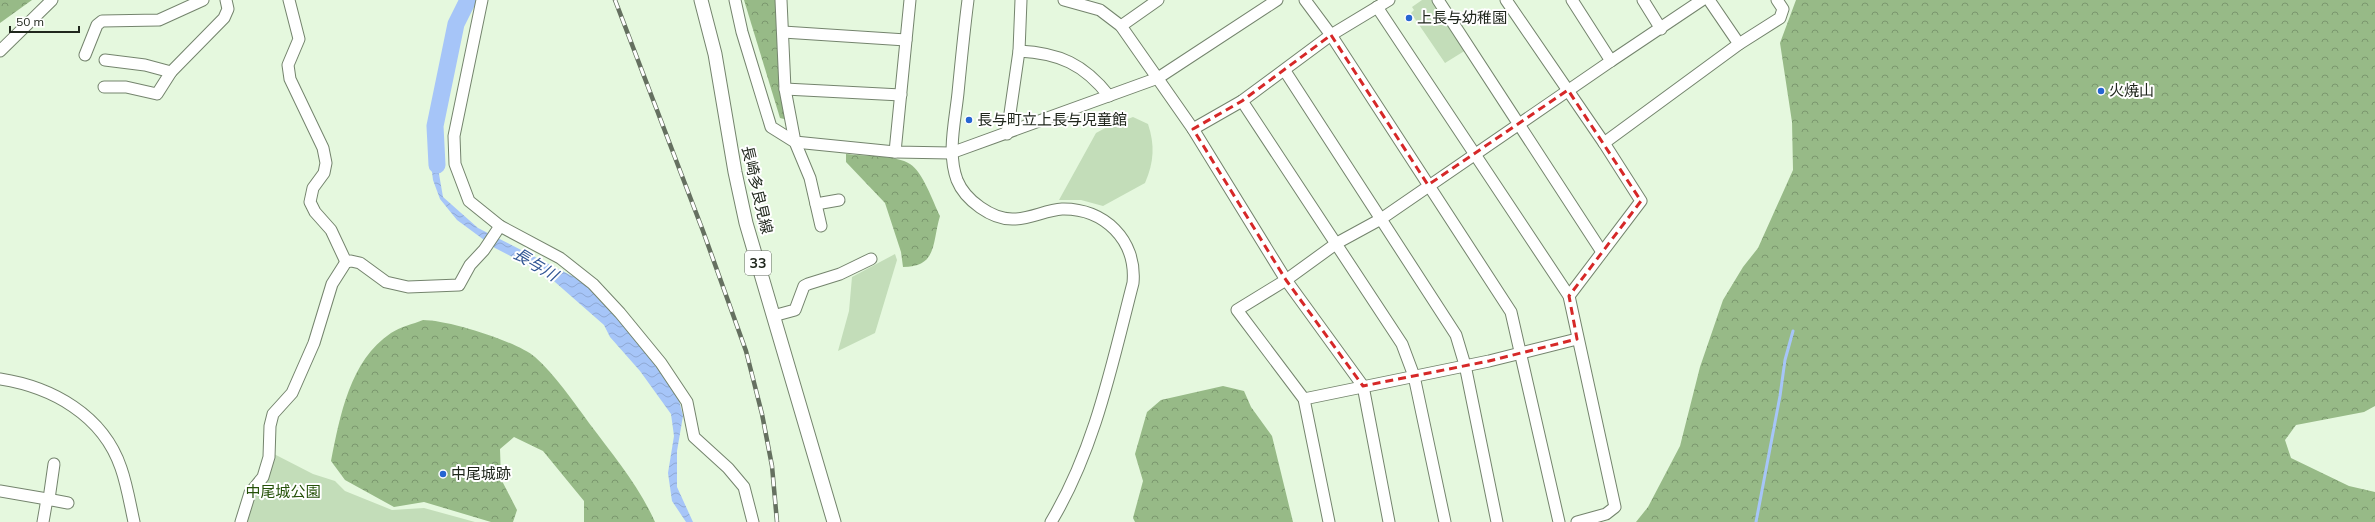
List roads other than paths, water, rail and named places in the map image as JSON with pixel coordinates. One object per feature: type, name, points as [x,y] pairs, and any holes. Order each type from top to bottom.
[{"type":"main road","name":"長崎多良見線","points":[[701,0],[715,54],[735,172],[746,222],[834,522]]},
{"type":"street","points":[[0,51],[52,0]]},
{"type":"street","points":[[84,55],[97,25],[102,21],[159,20],[203,0]]},
{"type":"street","points":[[104,87],[126,87],[157,94],[171,72],[224,18],[228,9],[226,0]]},
{"type":"street","points":[[289,0],[299,39],[288,65],[290,79],[323,148],[326,163],[324,173],[313,188],[310,202],[315,212],[332,230],[346,262]]},
{"type":"street","points":[[482,0],[454,136],[455,164],[469,201],[500,227],[560,258],[593,284],[620,313],[661,363],[687,402],[694,436],[728,468],[744,487],[753,522]]},
{"type":"street","points":[[735,0],[742,32],[771,127],[795,142],[895,152],[951,153],[1007,134],[1158,78],[1277,0]]},
{"type":"street","points":[[781,0],[785,89],[795,142],[810,178],[821,226]]},
{"type":"street","points":[[895,152],[910,0]]},
{"type":"street","points":[[968,0],[951,153],[957,180],[963,192],[984,210],[1013,220],[1060,209],[1078,210],[1100,218],[1117,230],[1128,246],[1132,258],[1133,283],[1091,439],[1081,465],[1052,522]]},
{"type":"street","points":[[1007,134],[1019,51],[1021,0]]},
{"type":"street","points":[[1064,0],[1100,10],[1121,26],[1193,129],[1286,280],[1362,386],[1390,522]]},
{"type":"street","points":[[1121,26],[1158,0]]},
{"type":"street","points":[[1305,0],[1331,35],[1511,312],[1559,522]]},
{"type":"street","points":[[1193,129],[1242,101],[1285,71],[1331,35],[1389,0]]},
{"type":"street","points":[[1438,0],[1517,124],[1602,252]]},
{"type":"street","points":[[1506,0],[1604,143],[1641,201],[1569,296]]},
{"type":"street","points":[[1572,0],[1611,61]]},
{"type":"street","points":[[1643,0],[1661,28]]},
{"type":"street","points":[[1328,522],[1304,399],[1237,310],[1286,280],[1337,243],[1380,219],[1428,184],[1702,0]]},
{"type":"street","points":[[1709,0],[1739,44]]},
{"type":"street","points":[[1604,143],[1739,44],[1780,18],[1784,9],[1777,0]]},
{"type":"street","points":[[1377,7],[1569,296],[1577,339],[1615,507],[1606,514],[1577,522]]},
{"type":"street","points":[[783,32],[906,40]]},
{"type":"street","points":[[1019,51],[1045,52],[1078,67],[1095,78],[1109,96]]},
{"type":"street","points":[[105,60],[145,65],[171,72]]},
{"type":"street","points":[[1285,71],[1456,335],[1465,364],[1497,522]]},
{"type":"street","points":[[785,89],[901,95]]},
{"type":"street","points":[[1242,101],[1337,243],[1402,344],[1414,376],[1445,522]]},
{"type":"street","points":[[816,204],[839,200]]},
{"type":"street","points":[[241,522],[250,493],[263,477],[269,457],[270,426],[273,414],[292,393],[314,343],[332,284],[346,262],[351,261],[360,263],[386,282],[408,287],[459,285],[470,265],[484,250],[500,227]]},
{"type":"street","points":[[773,316],[795,310],[804,286],[840,274],[871,259]]},
{"type":"street","points":[[1304,399],[1465,364],[1520,354],[1577,339]]},
{"type":"street","points":[[0,379],[32,385],[60,397],[81,411],[100,430],[121,468],[134,522]]},
{"type":"street","points":[[43,522],[54,464]]},
{"type":"street","points":[[0,491],[68,503]]},
{"type":"water","points":[[437,138],[439,174],[443,197],[478,228],[582,281],[625,324],[677,392],[683,416],[677,451],[677,487],[693,522],[686,522],[672,501],[668,473],[674,436],[671,414],[640,371],[610,337],[604,325],[547,275],[495,248],[457,220],[440,199],[433,180],[431,164]]},
{"type":"waterway","name":"長与川","points":[[437,165],[435,126],[456,24],[468,0]]},
{"type":"waterway","points":[[1756,522],[1780,396],[1785,360],[1793,331]]},
{"type":"railway","points":[[615,0],[703,231],[746,351],[762,414],[772,466],[777,522]]},
{"type":"place","name":"上長与幼稚園","points":[[1409,18]]},
{"type":"place","name":"火焼山","points":[[2101,91]]},
{"type":"place","name":"長与町立上長与児童館","points":[[969,120]]},
{"type":"place","name":"中尾城跡","points":[[443,474]]},
{"type":"park label","name":"中尾城公園","points":[[283,492]]}]
